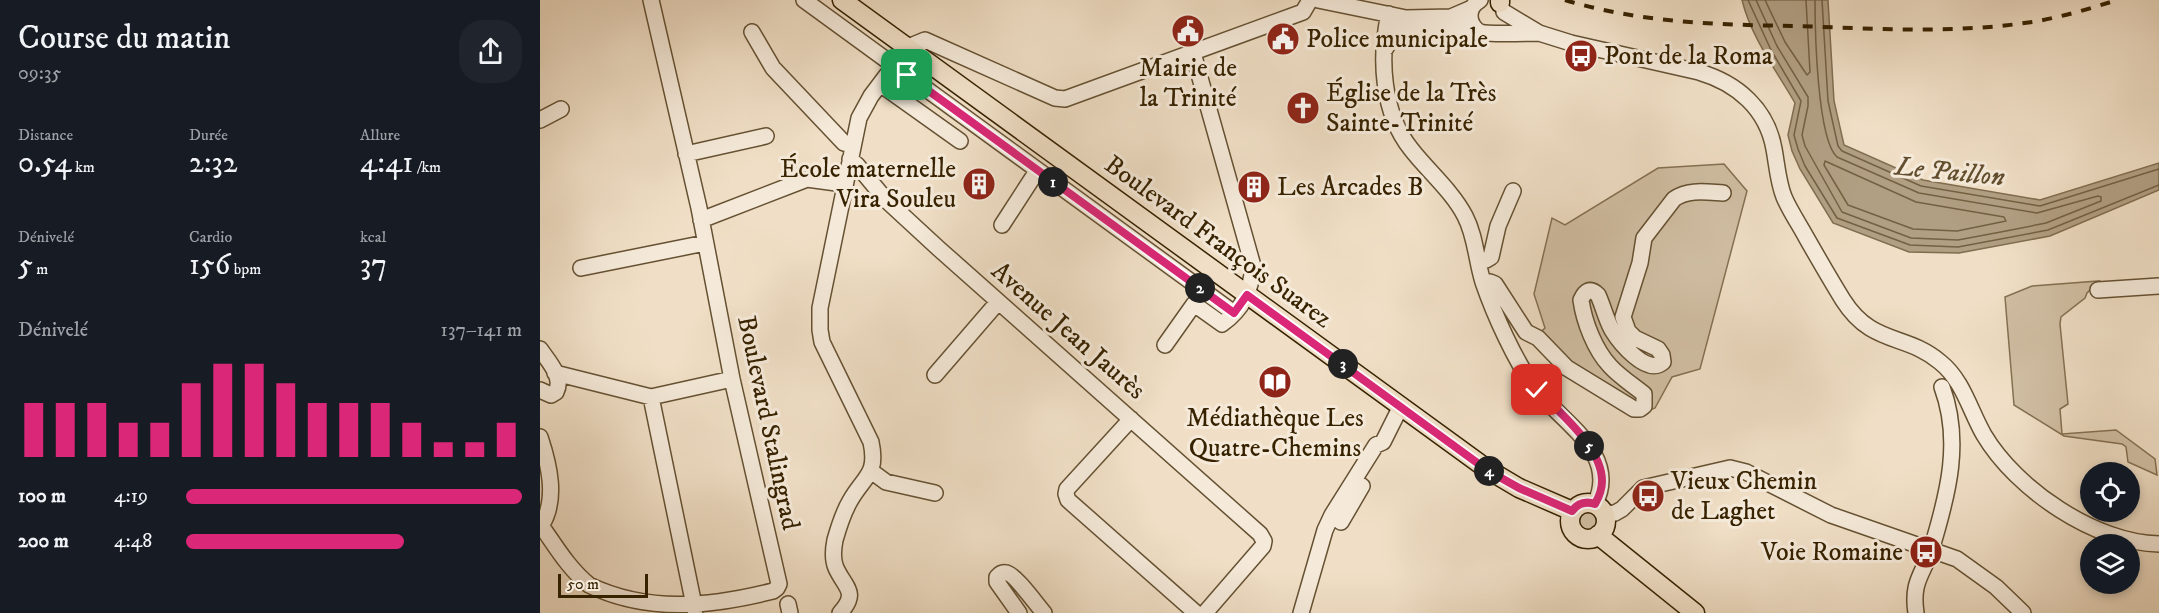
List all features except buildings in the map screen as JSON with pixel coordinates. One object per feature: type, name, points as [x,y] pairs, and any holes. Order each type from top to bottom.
[{"type":"main road","name":"Boulevard François Suarez","points":[[842,0],[1504,480],[1572,511]]},
{"type":"main road","points":[[1585,502],[1600,509],[1605,526],[1599,536],[1587,539],[1575,534],[1570,523],[1575,507],[1585,502]]},
{"type":"main road","points":[[1599,536],[1695,613]]},
{"type":"street","name":"Boulevard Stalingrad","points":[[541,525],[573,569],[588,584],[627,606],[651,613],[695,610],[773,591],[779,584],[732,379],[701,220],[651,0]]},
{"type":"street","points":[[804,0],[1234,313]]},
{"type":"street","points":[[840,613],[850,598],[850,592],[836,566],[833,556],[835,544],[844,512],[871,471],[874,462],[871,442],[825,350],[819,330],[820,308],[859,118],[864,107],[894,65],[908,47],[925,40],[1055,98],[1065,99],[1303,12],[1310,0]]},
{"type":"street","points":[[1318,0],[1406,18],[1452,17],[1476,4]]},
{"type":"street","points":[[1476,4],[1470,18],[1474,27],[1483,33],[1539,33],[1609,53],[1700,72],[1736,89],[1755,106],[1764,119],[1770,133],[1785,199],[1842,299],[1856,317],[1879,334],[1921,350],[1942,363],[1956,380],[1992,445],[2014,474],[2041,497],[2095,528],[2131,540],[2159,544]]},
{"type":"street","points":[[1494,32],[1502,26],[1505,16],[1500,4]]},
{"type":"street","points":[[1500,4],[1539,33]]},
{"type":"street","points":[[1389,14],[1384,51],[1386,94],[1394,121],[1409,148],[1464,214],[1472,231],[1484,283],[1508,339],[1528,377],[1537,390],[1591,448],[1600,470],[1602,483],[1600,509],[1615,513],[1638,492],[1654,484],[1730,468],[1746,472],[1831,515],[1958,559],[2023,613]]},
{"type":"street","points":[[1384,51],[1396,30],[1474,27]]},
{"type":"street","name":"Avenue Jean Jaurès","points":[[752,32],[773,68],[844,143],[857,165],[886,200],[1260,534],[1264,541],[1263,546],[1205,613]]},
{"type":"street","points":[[1165,345],[1194,304],[1222,324],[1234,313],[1247,295],[1251,285],[1253,266],[1193,53]]},
{"type":"street","points":[[880,84],[960,141]]},
{"type":"street","points":[[540,120],[561,109]]},
{"type":"street","points":[[686,154],[766,136]]},
{"type":"street","points":[[1002,225],[1038,171]]},
{"type":"street","points":[[701,220],[807,179],[816,178],[844,184]]},
{"type":"street","points":[[1479,260],[1491,257],[1498,226],[1513,190]]},
{"type":"street","points":[[1484,283],[1496,284],[1526,332],[1538,338],[1567,368],[1619,401],[1634,409],[1640,409],[1644,406],[1644,394],[1618,374],[1603,358],[1592,335],[1581,300],[1584,293],[1589,290],[1594,291],[1598,295],[1611,328],[1622,344],[1645,364],[1654,366],[1663,362],[1658,349],[1635,338],[1628,331],[1623,317],[1640,263],[1644,238],[1674,199],[1680,195],[1688,192],[1723,193]]},
{"type":"street","points":[[581,268],[705,243]]},
{"type":"street","points":[[2098,290],[2159,286]]},
{"type":"street","points":[[935,375],[998,302]]},
{"type":"street","points":[[540,349],[559,382],[556,392],[551,394],[540,390]]},
{"type":"street","points":[[555,373],[651,397],[732,379]]},
{"type":"street","points":[[1916,613],[1914,602],[1917,580],[1932,549],[1952,466],[1950,418],[1942,387]]},
{"type":"street","points":[[651,397],[695,610]]},
{"type":"street","points":[[1301,613],[1325,530],[1336,518],[1377,446],[1383,442],[1401,406]]},
{"type":"street","points":[[1131,418],[1067,489],[1066,494],[1068,500],[1196,613]]},
{"type":"street","points":[[540,437],[548,471],[551,501],[550,511],[541,525]]},
{"type":"street","points":[[871,471],[886,482],[935,493]]},
{"type":"street","points":[[1019,613],[997,582],[997,577],[1004,572],[1009,573],[1015,579],[1044,613]]},
{"type":"shaded area","points":[[1724,164],[1747,191],[1700,369],[1672,377],[1655,408],[1639,415],[1533,339],[1545,328],[1534,294],[1552,218],[1565,225],[1658,168]]},
{"type":"shaded area","points":[[2099,281],[2085,298],[2061,317],[2068,404],[2060,409],[2062,434],[2116,430],[2155,459],[2157,475],[2140,467],[2140,462],[2128,462],[2126,447],[2122,444],[2064,436],[2014,405],[2005,297],[2032,286]]},
{"type":"shaded area","points":[[1588,509],[1597,512],[1600,521],[1597,530],[1588,533],[1579,530],[1576,521],[1579,512]]},
{"type":"water","points":[[1742,0],[1828,0],[1834,101],[1844,145],[1923,180],[2040,200],[2159,163],[2159,190],[2050,236],[1959,253],[1909,252],[1833,223],[1800,169],[1792,151],[1788,135],[1795,103],[1751,27]]},
{"type":"railway","points":[[1565,0],[1622,14],[1681,21],[1889,29],[1949,29],[2009,25],[2078,12],[2117,0]]},
{"type":"place","name":"Mairie de la Trinité","points":[[1188,31]]},
{"type":"place","name":"Police municipale","points":[[1283,39]]},
{"type":"place","name":"Pont de la Roma","points":[[1581,56]]},
{"type":"place","name":"Église de la Très Sainte-Trinité","points":[[1303,108]]},
{"type":"place","name":"École maternelle Vira Souleu","points":[[979,184]]},
{"type":"place","name":"Les Arcades B","points":[[1254,187]]},
{"type":"place","name":"Médiathèque Les Quatre-Chemins","points":[[1275,382]]},
{"type":"place","name":"Vieux Chemin de Laghet","points":[[1648,496]]},
{"type":"place","name":"Voie Romaine","points":[[1926,552]]},
{"type":"route","points":[[907,75],[1234,313],[1247,295],[1487,470],[1572,511],[1585,502],[1595,504],[1600,494],[1602,476],[1591,448],[1537,390]]},
{"type":"water label","name":"Le Paillon","points":[[1950,172]]}]
